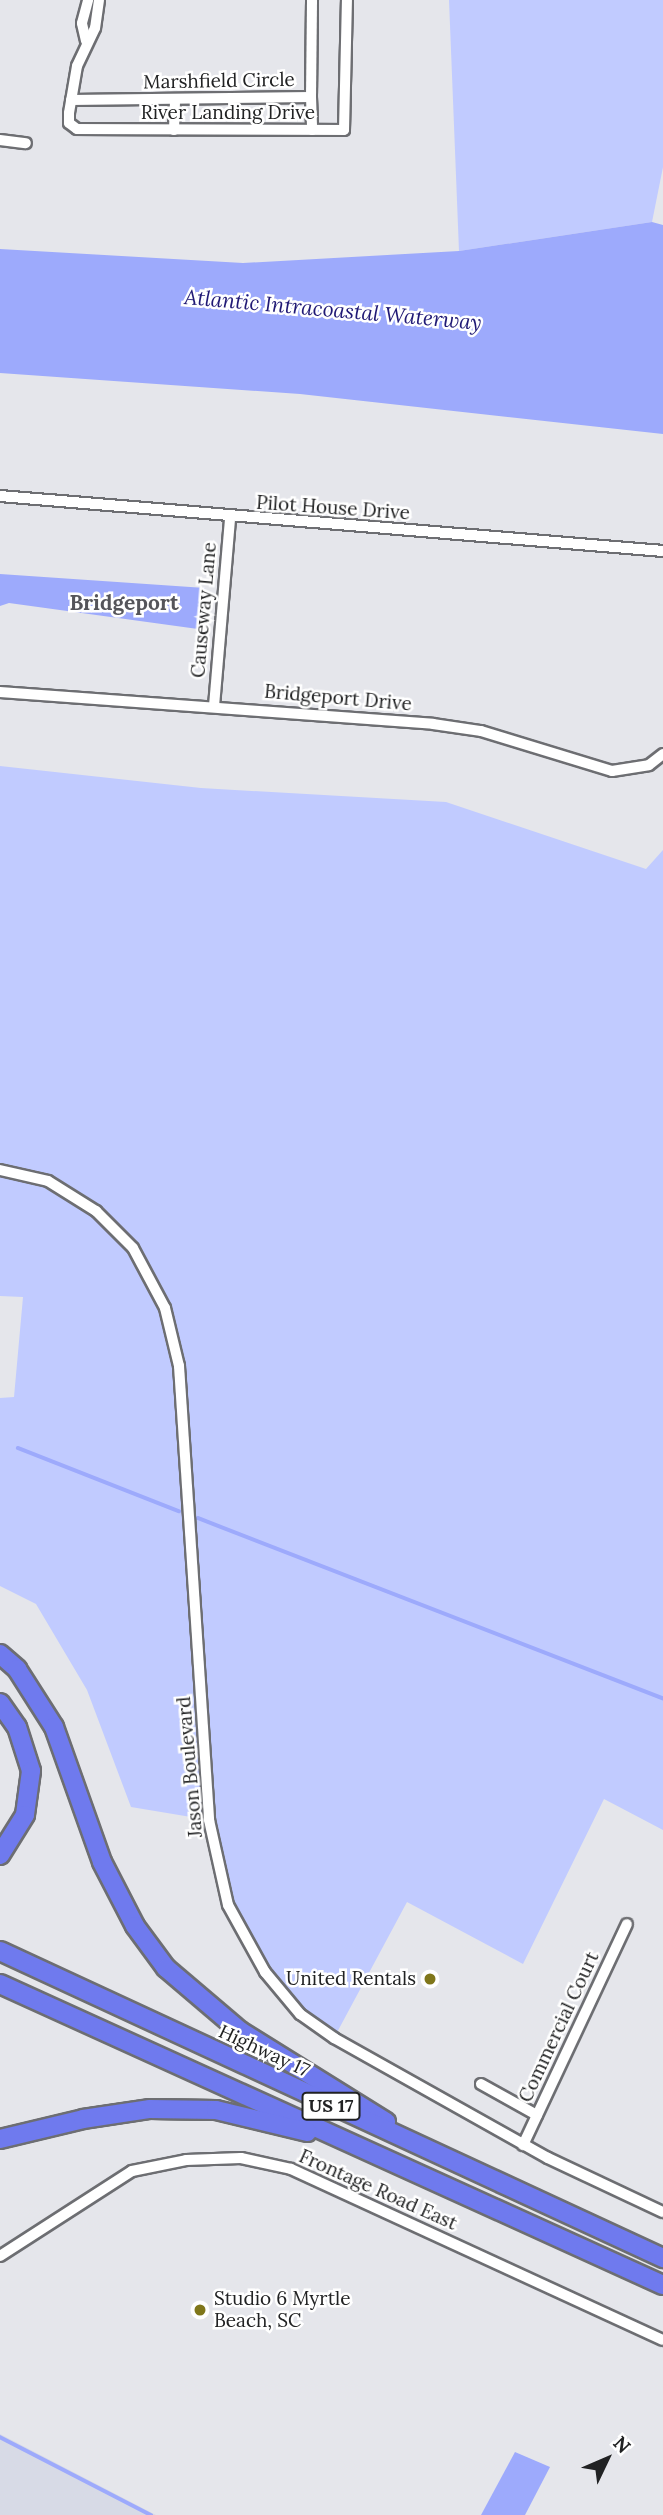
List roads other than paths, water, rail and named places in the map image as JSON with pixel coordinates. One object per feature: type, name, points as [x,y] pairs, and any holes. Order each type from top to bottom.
[{"type":"highway","points":[[0,1654],[17,1669],[54,1727],[102,1862],[135,1926],[166,1968],[240,2031],[430,2151]]},
{"type":"highway","points":[[0,1703],[17,1727],[31,1771],[25,1815],[0,1854]]},
{"type":"highway","name":"Highway 17","points":[[0,1951],[663,2258]]},
{"type":"highway","name":"US 17","points":[[0,1984],[663,2285]]},
{"type":"highway","points":[[0,2139],[83,2119],[150,2109],[216,2110],[347,2141]]},
{"type":"street","name":"River Landing Drive","points":[[86,41],[82,23],[88,0]]},
{"type":"street","name":"River Landing Drive","points":[[99,0],[95,28],[86,41],[71,100],[69,123],[77,130],[344,130],[347,0]]},
{"type":"street","name":"Marshfield Circle","points":[[71,100],[311,97],[312,0]]},
{"type":"street","points":[[311,97],[312,130]]},
{"type":"street","points":[[174,130],[175,99]]},
{"type":"street","points":[[0,140],[26,143]]},
{"type":"street","name":"Pilot House Drive","points":[[0,496],[230,518],[663,551]]},
{"type":"street","name":"Causeway Lane","points":[[214,706],[230,518]]},
{"type":"street","name":"Bridgeport Drive","points":[[0,692],[214,706],[481,731],[612,771],[649,765],[663,754]]},
{"type":"street","name":"Jason Boulevard","points":[[0,1170],[48,1181],[96,1211],[133,1248],[165,1308],[179,1366],[209,1820],[228,1905],[265,1972],[300,2014],[427,2093],[523,2145],[663,2212]]},
{"type":"street","name":"Commercial Court","points":[[523,2145],[627,1924]]},
{"type":"street","points":[[481,2084],[537,2115]]},
{"type":"street","name":"Frontage Road East","points":[[0,2256],[132,2171],[186,2160],[241,2158],[291,2169],[663,2340]]},
{"type":"water","name":"Atlantic Intracoastal Waterway","points":[[652,222],[663,225],[663,434],[300,394],[0,373],[0,249],[243,263],[459,251]]},
{"type":"water","points":[[0,574],[205,588],[198,629],[9,603],[0,606]]},
{"type":"water","points":[[515,2452],[550,2467],[525,2515],[481,2515]]},
{"type":"waterway","points":[[18,1448],[179,1511]]},
{"type":"waterway","points":[[198,1518],[663,1698]]},
{"type":"waterway","points":[[0,2437],[151,2515]]},
{"type":"place","name":"United Rentals","points":[[430,1979]]},
{"type":"place","name":"Studio 6 Myrtle Beach, SC","points":[[200,2310]]},
{"type":"district","name":"Bridgeport","points":[[124,603]]}]
